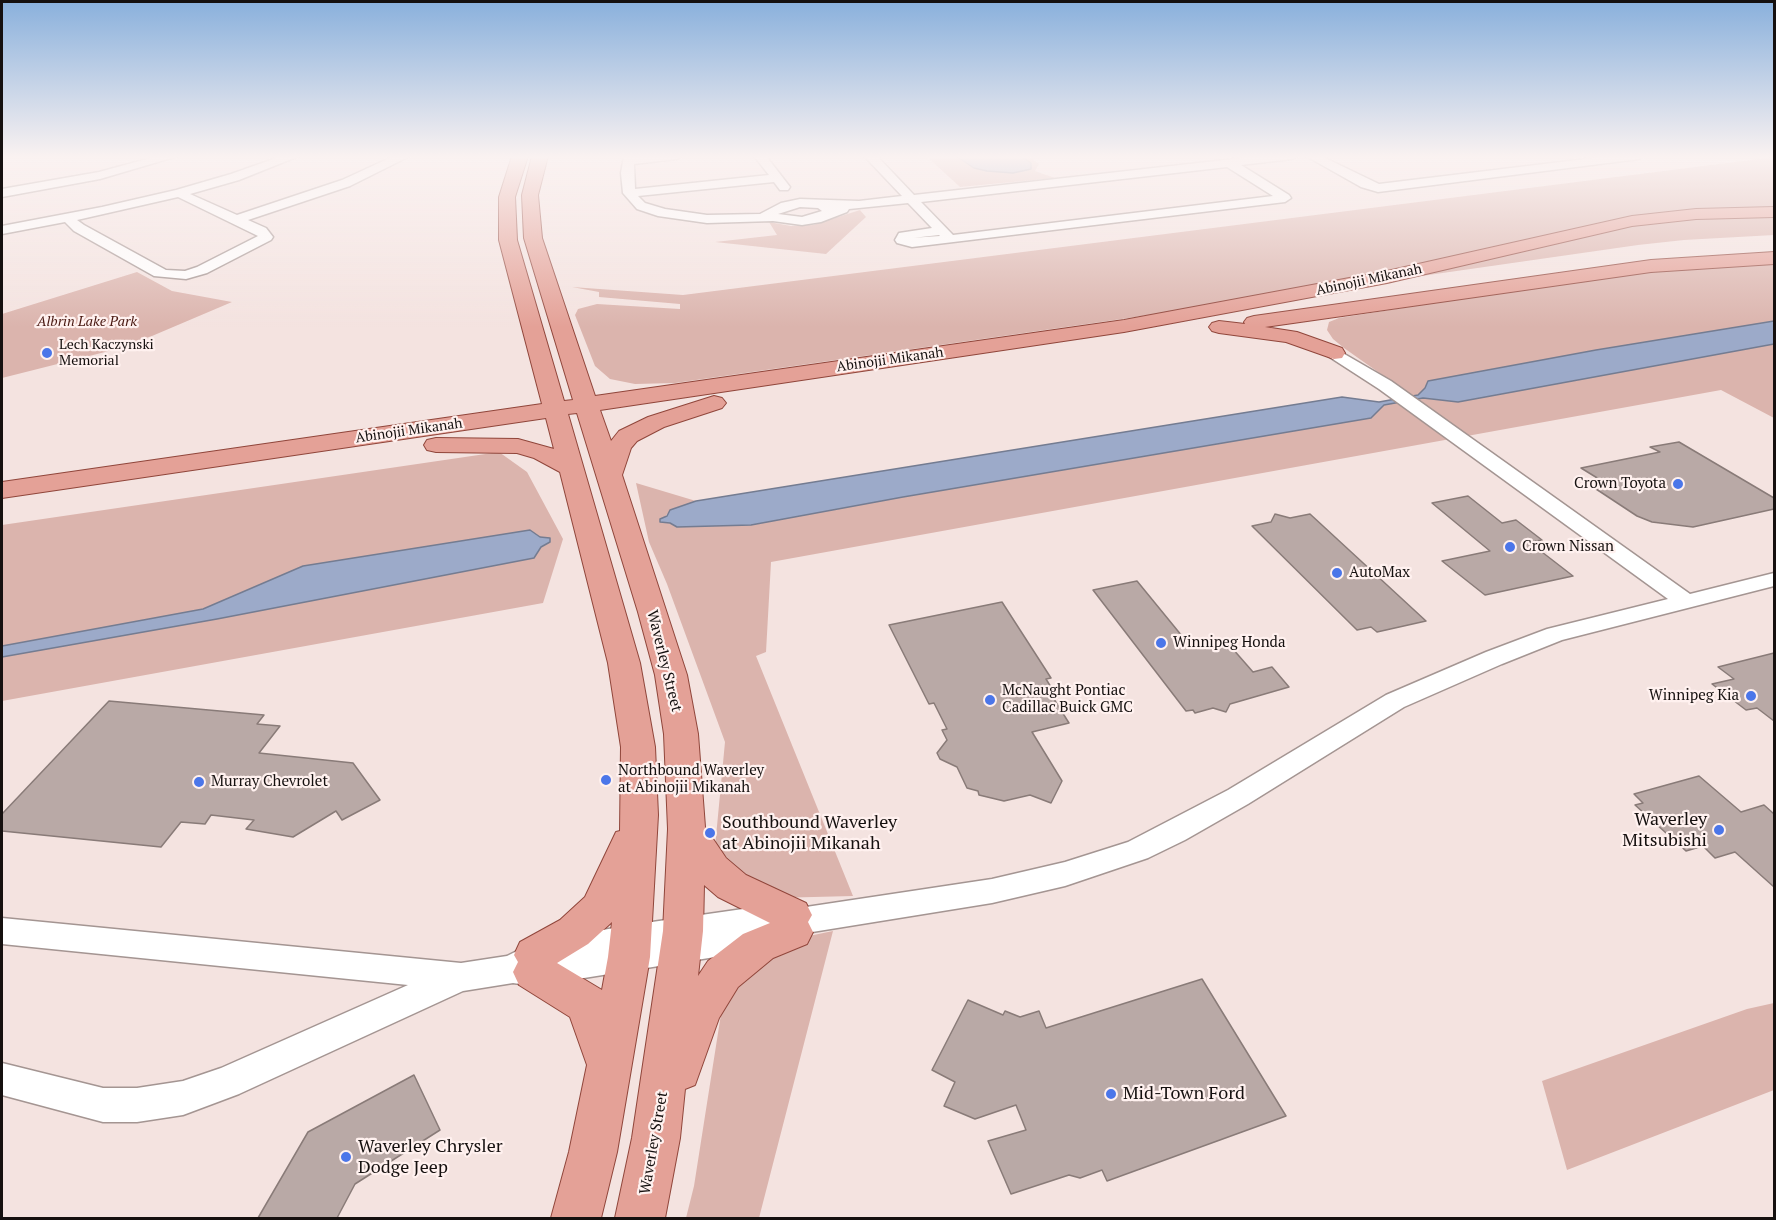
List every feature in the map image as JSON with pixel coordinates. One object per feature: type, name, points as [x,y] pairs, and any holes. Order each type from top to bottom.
[{"type":"main road","points":[[507,213],[507,230],[624,663],[638,747],[640,815],[630,948],[610,1069],[593,1152],[576,1218]]},
{"type":"main road","name":"Waverley Street","points":[[531,213],[531,229],[653,612],[671,675],[681,735],[687,829],[682,940],[656,1138],[640,1218]]},
{"type":"main road","name":"Abinojii Mikanah","points":[[713,395],[1124,326],[1387,277],[1615,224],[1686,215],[1747,213]]},
{"type":"main road","points":[[1124,326],[1689,245]]},
{"type":"main road","points":[[1475,290],[1514,280],[1650,258],[1723,250],[1774,248]]},
{"type":"main road","name":"Abinojii Mikanah","points":[[2,510],[436,436],[713,395],[1674,264],[1774,258]]},
{"type":"main road","points":[[1328,311],[1322,317],[1317,329],[1334,353]]},
{"type":"main road","points":[[1219,327],[1290,336],[1334,353]]},
{"type":"main road","points":[[571,358],[596,378],[615,386],[713,395]]},
{"type":"main road","points":[[436,436],[501,407],[527,390],[542,363]]},
{"type":"main road","points":[[609,475],[619,447],[628,436],[713,395]]},
{"type":"main road","points":[[436,436],[536,450],[571,468]]},
{"type":"main road","name":"Abinojii Mikanah","points":[[2,490],[436,436]]},
{"type":"main road","points":[[610,1069],[588,1005],[527,965],[574,932],[599,909],[612,886],[640,815]]},
{"type":"main road","points":[[656,1138],[700,1010],[723,974],[758,946],[797,922],[732,886],[712,869],[687,829]]},
{"type":"street","points":[[2,230],[90,213]]},
{"type":"street","points":[[68,218],[79,228],[159,273],[175,275],[202,270],[266,237],[261,231],[221,213]]},
{"type":"street","points":[[236,220],[257,213]]},
{"type":"street","points":[[663,213],[707,219],[745,218],[763,213]]},
{"type":"street","points":[[795,213],[809,220],[822,217],[821,213]]},
{"type":"street","points":[[925,213],[946,235],[1148,213]]},
{"type":"street","points":[[1334,353],[1385,385],[1686,601]]},
{"type":"street","points":[[2,1079],[103,1105],[137,1105],[183,1098],[227,1082],[461,977],[992,891],[1065,874],[1138,850],[1238,797],[1395,701],[1494,658],[1556,633],[1774,580]]},
{"type":"street","points":[[2,931],[461,977]]},
{"type":"green space","points":[[851,213],[863,213],[866,217],[826,254],[715,242],[777,235],[769,222],[791,226],[813,225]]},
{"type":"green space","points":[[1332,213],[1774,213],[1774,235],[1638,245],[675,383],[635,384],[610,379],[595,366],[575,315],[578,309],[597,304],[680,309],[680,304],[599,297],[599,292],[572,287],[683,295]]},
{"type":"green space","points":[[1774,261],[1774,321],[1596,350],[1428,381],[1418,395],[1412,396],[1344,348],[1333,339],[1327,330],[1329,322],[1339,318],[1573,281],[1741,262]]},
{"type":"green space","name":"Albrin Lake Park","points":[[137,272],[172,291],[232,302],[152,336],[105,352],[2,378],[2,314]]},
{"type":"green space","points":[[1774,344],[1774,418],[1721,390],[771,562],[766,652],[756,656],[853,896],[774,898],[715,847],[725,742],[667,584],[649,542],[636,483],[696,501],[671,510],[660,522],[670,523],[677,527],[751,525],[1371,418],[1384,405],[1423,398],[1458,402]]},
{"type":"green space","points":[[499,452],[527,472],[563,539],[543,603],[2,701],[2,525]]},
{"type":"green space","points":[[833,931],[759,1218],[686,1218],[694,1186],[721,1014],[747,965],[804,937]]},
{"type":"green space","points":[[1774,1003],[1774,1090],[1567,1170],[1542,1081],[1747,1009]]},
{"type":"water","points":[[1774,321],[1774,344],[1458,402],[1423,398],[1384,405],[1371,418],[751,525],[677,527],[670,523],[660,522],[660,519],[667,516],[670,510],[696,501],[1342,397],[1379,402],[1418,395],[1428,381],[1596,350]]},
{"type":"water","points":[[530,530],[540,537],[550,538],[550,542],[541,547],[534,558],[217,619],[2,657],[2,646],[203,609],[303,566]]},
{"type":"building","name":"Crown Toyota","points":[[1679,442],[1774,498],[1774,509],[1693,527],[1652,522],[1637,516],[1593,487],[1607,484],[1581,468],[1660,452],[1650,447]]},
{"type":"building","name":"Crown Nissan","points":[[1468,496],[1502,523],[1516,520],[1542,540],[1529,542],[1573,576],[1485,595],[1442,561],[1490,551],[1432,503]]},
{"type":"building","name":"AutoMax","points":[[1275,514],[1290,518],[1310,514],[1426,621],[1377,632],[1371,627],[1357,630],[1252,526],[1271,522]]},
{"type":"building","name":"Winnipeg Honda","points":[[1137,581],[1191,647],[1225,640],[1253,672],[1272,667],[1289,687],[1230,704],[1226,712],[1213,708],[1195,713],[1193,710],[1186,711],[1093,590]]},
{"type":"building","name":"McNaught Pontiac Cadillac Buick GMC","points":[[1002,602],[1051,678],[1046,679],[1054,692],[1052,696],[1069,723],[1032,732],[1062,781],[1051,803],[1030,795],[1004,801],[979,795],[978,791],[967,788],[957,767],[940,759],[937,753],[947,740],[942,730],[947,729],[934,703],[929,704],[889,625]]},
{"type":"building","name":"Winnipeg Kia","points":[[1774,653],[1774,721],[1757,708],[1746,710],[1712,684],[1734,679],[1718,667]]},
{"type":"building","name":"Murray Chevrolet","points":[[109,701],[264,715],[257,724],[280,726],[259,753],[353,763],[380,800],[342,820],[336,811],[293,837],[246,829],[254,820],[211,815],[205,824],[181,822],[161,847],[2,831],[2,814]]},
{"type":"building","name":"Waverley Mitsubishi","points":[[1699,776],[1741,812],[1764,805],[1774,814],[1774,887],[1735,852],[1715,858],[1703,846],[1686,851],[1635,805],[1643,803],[1634,794]]},
{"type":"building","name":"Mid-Town Ford","points":[[1202,979],[1286,1116],[1107,1181],[1102,1170],[1080,1178],[1069,1175],[1011,1194],[988,1141],[1026,1130],[1016,1105],[975,1119],[944,1106],[955,1082],[932,1070],[968,1000],[1003,1015],[1005,1011],[1020,1017],[1039,1011],[1046,1028]]},
{"type":"building","name":"Waverley Chrysler Dodge Jeep","points":[[414,1075],[440,1130],[355,1184],[337,1218],[258,1218],[308,1132]]},
{"type":"place","name":"Lech Kaczynski Memorial","points":[[47,353]]},
{"type":"place","name":"Crown Toyota","points":[[1678,484]]},
{"type":"place","name":"Crown Nissan","points":[[1510,547]]},
{"type":"place","name":"AutoMax","points":[[1337,573]]},
{"type":"place","name":"Winnipeg Honda","points":[[1161,643]]},
{"type":"place","name":"Winnipeg Kia","points":[[1751,696]]},
{"type":"place","name":"McNaught Pontiac Cadillac Buick GMC","points":[[990,700]]},
{"type":"place","name":"Northbound Waverley at Abinojii Mikanah","points":[[606,780]]},
{"type":"place","name":"Murray Chevrolet","points":[[199,782]]},
{"type":"place","name":"Waverley Mitsubishi","points":[[1719,830]]},
{"type":"place","name":"Southbound Waverley at Abinojii Mikanah","points":[[710,833]]},
{"type":"place","name":"Mid-Town Ford","points":[[1111,1094]]},
{"type":"place","name":"Waverley Chrysler Dodge Jeep","points":[[346,1157]]}]
